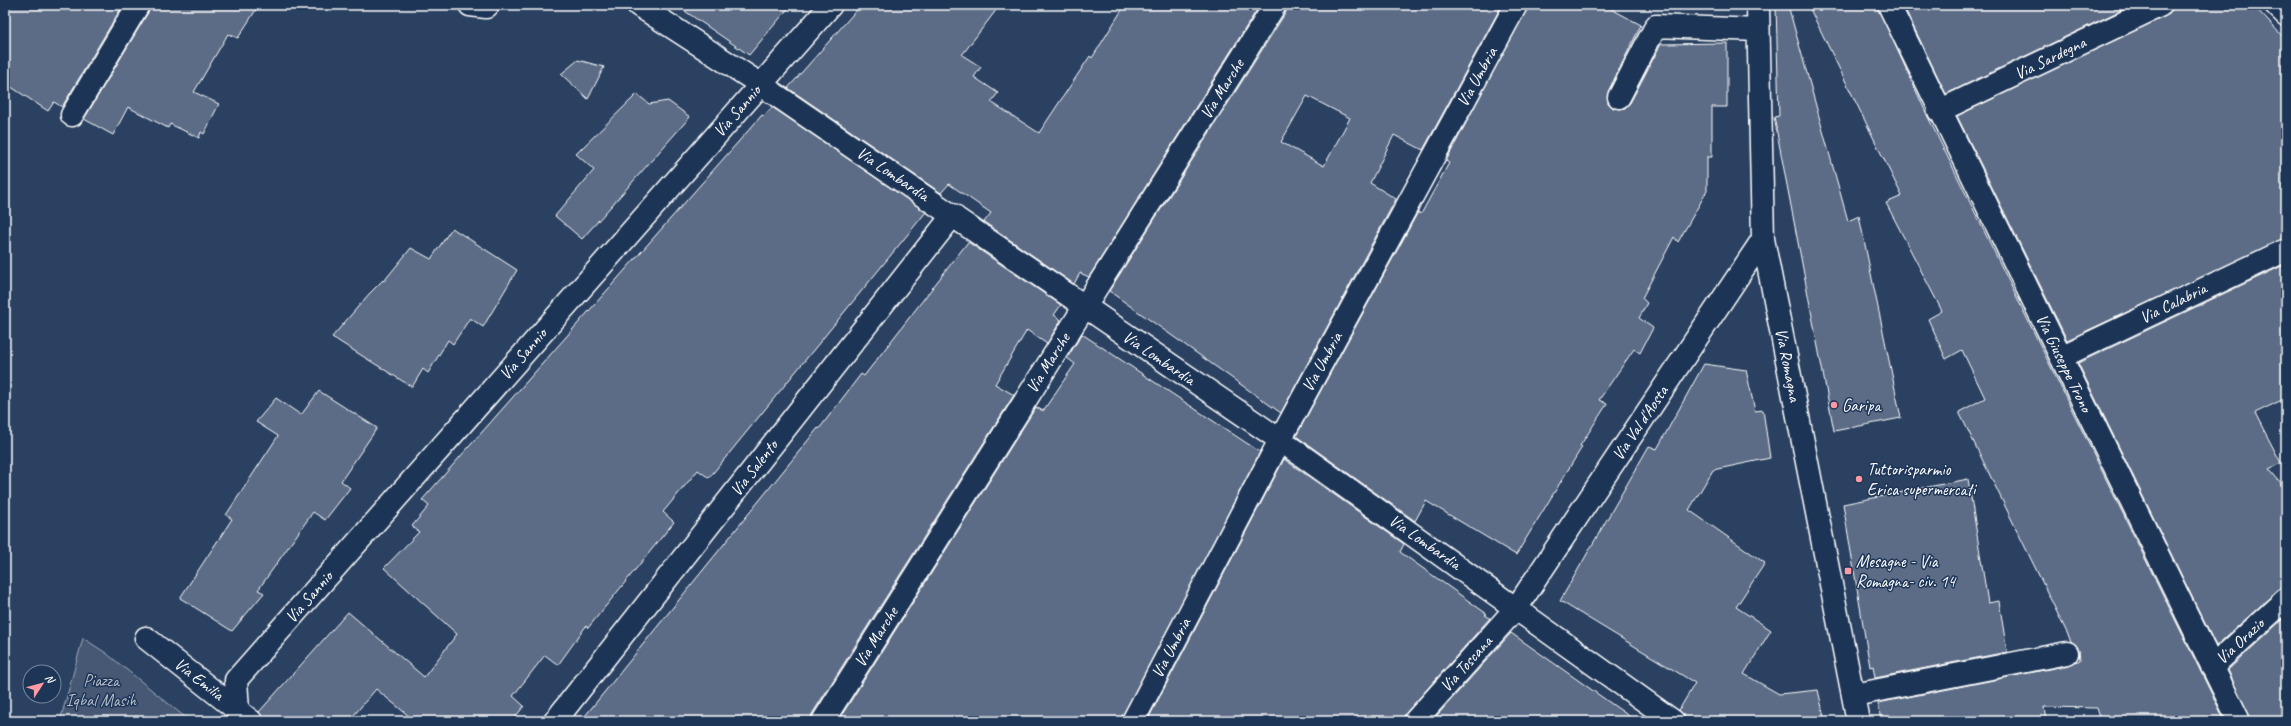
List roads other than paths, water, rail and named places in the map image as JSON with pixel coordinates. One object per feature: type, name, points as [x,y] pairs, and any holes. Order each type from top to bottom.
[{"type":"street","points":[[72,115],[138,5]]},
{"type":"street","points":[[470,5],[486,7],[488,5]]},
{"type":"street","name":"Via Lombardia","points":[[638,5],[760,84],[1280,440],[1517,607],[1673,721]]},
{"type":"street","name":"Via Sannio","points":[[245,716],[236,680],[831,5]]},
{"type":"street","name":"Via Marche","points":[[823,721],[1275,5]]},
{"type":"street","name":"Via Umbria","points":[[1134,721],[1280,440],[1516,5]]},
{"type":"street","name":"Via Romagna","points":[[1758,5],[1763,239],[1858,721]]},
{"type":"street","name":"Via Giuseppe Trono","points":[[1889,5],[2239,721]]},
{"type":"street","name":"Via Sardegna","points":[[1940,111],[2161,5]]},
{"type":"street","points":[[2276,5],[2286,16]]},
{"type":"street","points":[[1619,97],[1656,26],[1758,30]]},
{"type":"street","name":"Via Salento","points":[[555,721],[953,215]]},
{"type":"street","name":"Via Val d'Aosta","points":[[1517,607],[1763,239]]},
{"type":"street","name":"Via Calabria","points":[[2061,357],[2286,250]]},
{"type":"street","name":"Via Orazio","points":[[2212,667],[2286,599]]},
{"type":"street","name":"Via Toscana","points":[[1415,721],[1517,607]]},
{"type":"street","name":"Via Emilia","points":[[146,638],[245,716]]},
{"type":"street","points":[[1854,695],[2067,653]]},
{"type":"place","name":"Garipa","points":[[1834,405]]},
{"type":"place","name":"Tuttorisparmio Erica supermercati","points":[[1859,479]]},
{"type":"place","name":"Mesagne - Via Romagna- civ. 14","points":[[1848,571]]},
{"type":"park label","name":"Piazza Iqbal Masih","points":[[101,690]]}]
